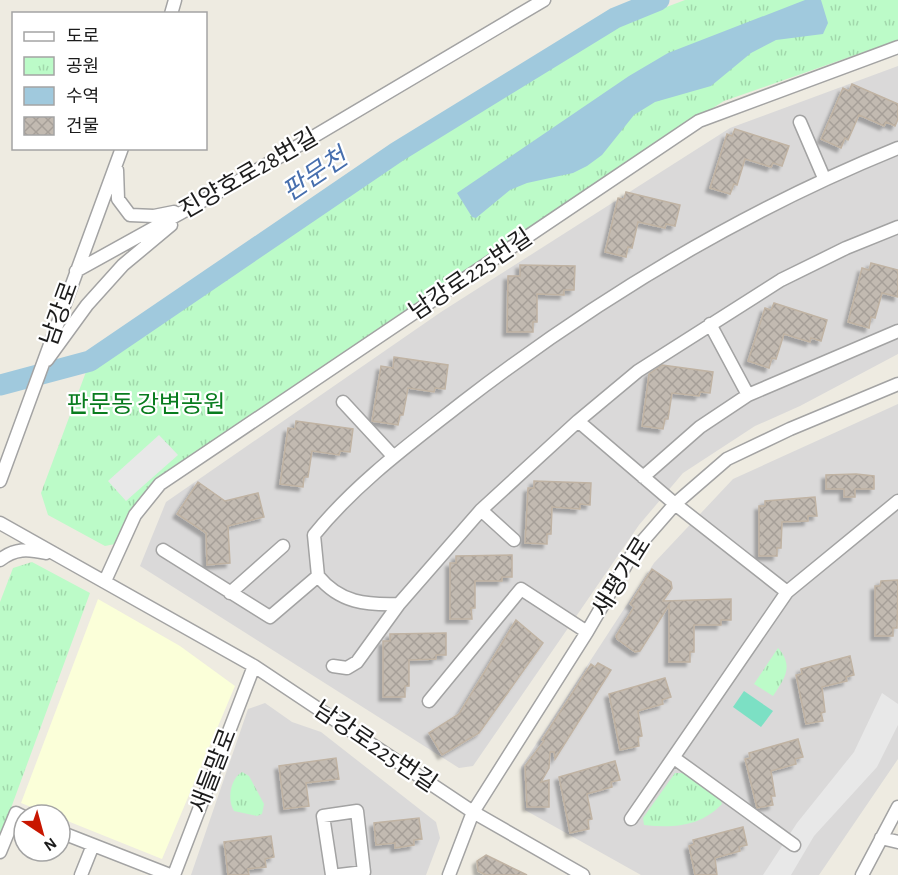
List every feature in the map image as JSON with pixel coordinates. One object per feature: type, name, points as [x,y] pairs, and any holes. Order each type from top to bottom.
[{"type":"street","name":"진양호로28번길","points":[[76,271],[190,208],[544,0]]},
{"type":"street","name":"남강로225번길","points":[[105,581],[135,515],[160,484],[607,182],[699,121],[898,47]]},
{"type":"street","points":[[800,122],[824,178]]},
{"type":"street","points":[[399,604],[366,605],[344,598],[318,576],[314,535],[328,518],[393,456],[508,367],[624,287],[735,222],[824,178],[898,148]]},
{"type":"street","name":"남강로","points":[[0,481],[121,150]]},
{"type":"street","points":[[117,164],[118,200],[130,215],[154,216],[190,208]]},
{"type":"street","points":[[40,370],[87,305],[123,265],[190,208]]},
{"type":"street","points":[[333,666],[347,668],[357,662],[399,604],[481,510],[578,421],[638,371],[781,280],[846,248],[898,227]]},
{"type":"street","points":[[710,324],[748,395]]},
{"type":"street","points":[[643,477],[700,427],[748,395],[898,331]]},
{"type":"street","name":"새평거로","points":[[449,875],[472,812],[587,632],[634,551],[675,504],[727,459],[790,429],[898,384]]},
{"type":"street","points":[[343,402],[393,456]]},
{"type":"street","points":[[578,421],[675,504],[787,592]]},
{"type":"street","points":[[631,819],[787,592],[898,501]]},
{"type":"street","points":[[481,510],[514,540]]},
{"type":"street","name":"남강로225번길","points":[[0,523],[254,666],[472,812],[583,875]]},
{"type":"street","points":[[230,593],[283,546]]},
{"type":"street","points":[[0,560],[13,551],[29,549],[58,555]]},
{"type":"street","points":[[163,550],[270,617],[318,576]]},
{"type":"street","points":[[429,702],[521,589],[587,632]]},
{"type":"street","name":"새들말로","points":[[174,875],[254,666]]},
{"type":"street","points":[[674,758],[794,845]]},
{"type":"street","points":[[861,875],[898,807]]},
{"type":"street","points":[[332,875],[323,816],[357,811],[364,872],[339,875]]},
{"type":"street","points":[[0,852],[12,830]]},
{"type":"street","points":[[72,837],[170,875]]},
{"type":"street","points":[[881,838],[898,842]]},
{"type":"street","points":[[81,875],[93,845]]},
{"type":"shaded area","points":[[898,66],[898,354],[800,406],[755,426],[683,473],[639,525],[473,766],[459,768],[140,566],[166,502],[441,312],[730,128]]},
{"type":"shaded area","points":[[898,404],[898,759],[819,875],[641,875],[525,810],[521,767],[654,563],[733,479]]},
{"type":"shaded area","points":[[159,435],[178,455],[126,501],[108,481]]},
{"type":"shaded area","points":[[98,599],[180,646],[235,686],[162,859],[72,823],[72,803],[21,803]]},
{"type":"shaded area","points":[[882,693],[898,704],[898,725],[877,767],[814,836],[791,875],[763,875],[797,823],[854,752]]},
{"type":"shaded area","points":[[265,703],[292,722],[321,732],[436,822],[440,838],[426,875],[191,875],[248,709]]},
{"type":"green space","name":"판문동 강변공원","points":[[685,0],[898,0],[898,40],[724,101],[660,141],[154,483],[140,497],[115,544],[105,546],[48,515],[41,493],[90,361],[579,40]]},
{"type":"green space","points":[[32,562],[90,593],[0,838],[0,602],[13,568]]},
{"type":"green space","points":[[778,648],[787,666],[784,678],[773,696],[754,684]]},
{"type":"green space","points":[[744,691],[773,711],[761,727],[733,707]]},
{"type":"green space","points":[[242,772],[249,776],[264,804],[262,814],[257,816],[234,811],[231,801],[232,785]]},
{"type":"green space","points":[[675,773],[685,773],[720,799],[722,804],[714,812],[695,822],[676,826],[644,825],[643,818]]},
{"type":"water","points":[[805,0],[821,0],[828,23],[823,34],[776,40],[751,53],[711,86],[655,102],[634,115],[602,155],[587,166],[573,173],[527,183],[510,190],[476,218],[472,217],[457,193],[629,76],[668,53]]},
{"type":"building","points":[[852,84],[898,104],[898,119],[895,126],[886,122],[884,126],[859,115],[848,140],[845,138],[841,148],[821,139],[843,88],[849,91]]},
{"type":"building","points":[[735,129],[789,146],[782,166],[773,163],[771,167],[745,159],[737,185],[734,184],[730,194],[710,188],[727,134],[732,136]]},
{"type":"building","points":[[626,192],[680,205],[675,226],[666,224],[665,228],[638,222],[632,248],[628,247],[626,257],[605,252],[618,198],[624,199]]},
{"type":"building","points":[[871,263],[898,270],[898,297],[882,293],[875,318],[871,317],[869,328],[848,322],[862,268],[869,270]]},
{"type":"building","points":[[520,265],[575,266],[574,290],[564,290],[564,295],[537,294],[537,322],[533,322],[533,332],[507,332],[508,276],[520,276]]},
{"type":"building","points":[[774,303],[827,320],[821,341],[811,338],[810,342],[784,334],[776,359],[772,358],[769,368],[748,361],[765,308],[771,310]]},
{"type":"building","points":[[394,357],[448,365],[445,389],[435,388],[434,392],[408,388],[403,415],[400,415],[398,425],[372,421],[381,366],[393,368]]},
{"type":"building","points":[[662,365],[713,372],[710,393],[700,392],[699,396],[672,393],[668,419],[665,419],[663,429],[642,426],[649,374]]},
{"type":"building","points":[[296,421],[353,429],[350,452],[340,451],[339,455],[312,451],[308,477],[304,477],[303,487],[280,484],[288,428],[295,429]]},
{"type":"building","points":[[826,475],[874,476],[874,489],[855,489],[855,497],[844,497],[844,489],[826,489]]},
{"type":"building","points":[[534,481],[591,483],[590,505],[580,504],[580,509],[552,507],[551,534],[547,534],[547,544],[525,543],[528,488],[534,488]]},
{"type":"building","points":[[198,482],[225,501],[258,493],[264,517],[228,526],[230,563],[207,565],[206,533],[177,514]]},
{"type":"building","points":[[815,497],[817,516],[808,516],[808,521],[782,522],[781,548],[777,548],[777,556],[759,556],[759,506],[765,506],[765,501]]},
{"type":"building","points":[[512,555],[512,577],[502,577],[502,581],[475,581],[475,608],[471,608],[472,619],[450,619],[450,563],[456,563],[456,556]]},
{"type":"building","points":[[652,569],[671,582],[672,588],[663,601],[731,599],[731,620],[721,620],[721,625],[694,625],[694,652],[690,652],[690,662],[669,662],[669,605],[640,651],[635,652],[617,639],[616,636],[634,607],[630,604]]},
{"type":"building","points":[[898,580],[897,628],[893,628],[893,636],[875,636],[875,586],[880,586],[881,581]]},
{"type":"building","points":[[516,620],[543,643],[479,733],[442,755],[429,733],[459,714]]},
{"type":"building","points":[[446,633],[446,655],[436,655],[436,659],[409,660],[409,686],[405,686],[405,697],[383,697],[383,641],[390,641],[390,634]]},
{"type":"building","points":[[850,656],[854,675],[846,677],[847,681],[822,687],[825,712],[821,713],[823,721],[806,724],[796,675],[802,674],[801,669]]},
{"type":"building","points":[[598,663],[611,670],[555,759],[554,752],[550,752],[549,768],[541,782],[549,780],[549,807],[527,807],[525,766],[544,741],[542,740],[591,664],[595,667]]},
{"type":"building","points":[[665,678],[671,697],[662,700],[663,704],[638,711],[642,736],[638,737],[639,746],[620,750],[609,694]]},
{"type":"building","points":[[798,739],[803,757],[795,759],[796,764],[771,771],[775,796],[771,796],[773,805],[757,808],[745,759],[750,758],[749,753]]},
{"type":"building","points":[[336,758],[339,779],[306,783],[309,806],[284,809],[279,766]]},
{"type":"building","points":[[615,761],[620,780],[611,782],[612,787],[587,794],[592,819],[588,820],[589,829],[570,833],[559,777]]},
{"type":"building","points":[[419,818],[422,839],[414,840],[414,845],[395,848],[395,843],[376,845],[374,823]]},
{"type":"building","points":[[743,827],[747,845],[739,847],[740,851],[715,858],[717,875],[695,875],[689,846],[694,844],[693,840]]},
{"type":"building","points":[[271,836],[274,857],[265,859],[266,867],[248,869],[249,875],[228,875],[224,842]]},
{"type":"building","points":[[486,855],[527,875],[486,875],[478,871],[477,861]]},
{"type":"waterway","name":"판문천","points":[[0,385],[90,361],[397,152],[615,18],[659,0]]}]
